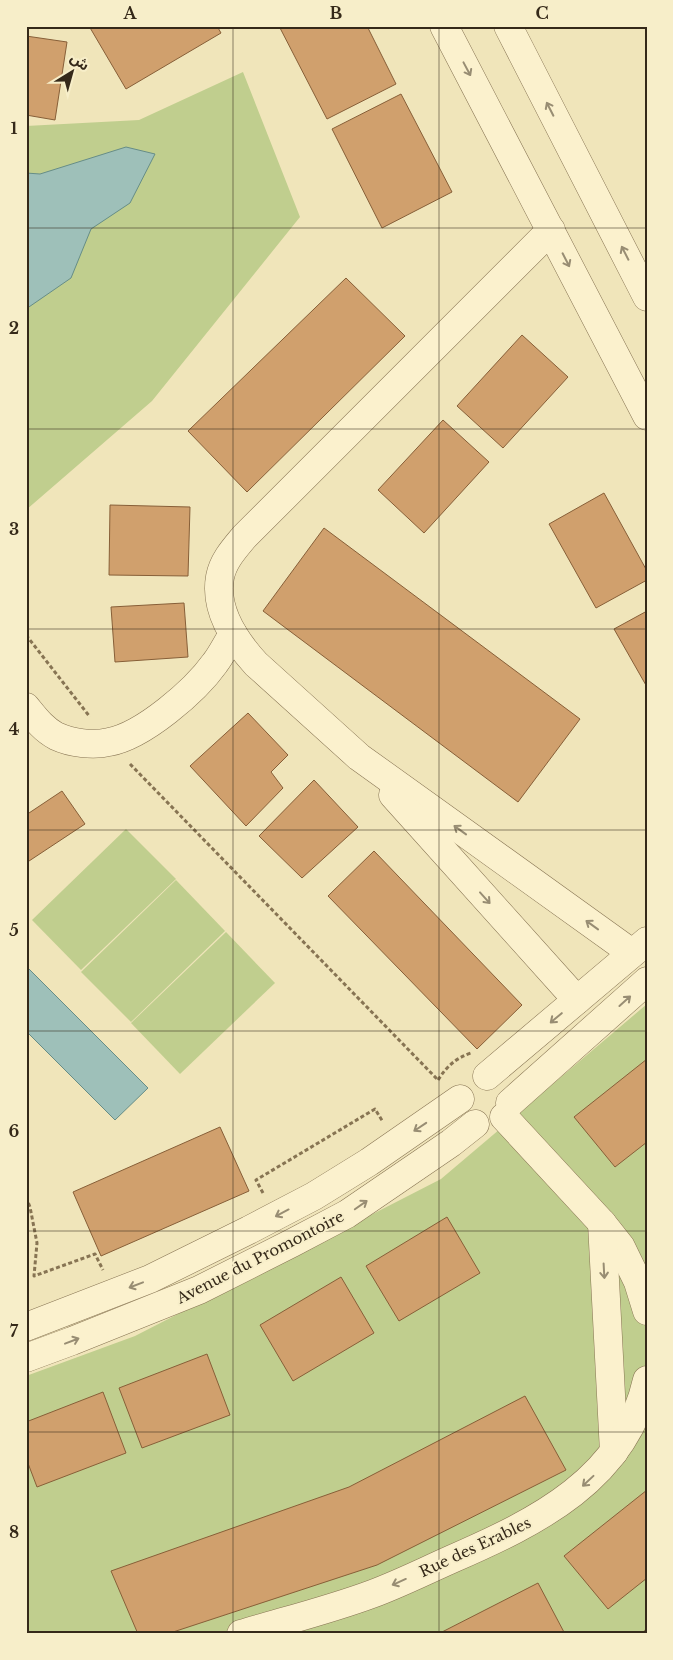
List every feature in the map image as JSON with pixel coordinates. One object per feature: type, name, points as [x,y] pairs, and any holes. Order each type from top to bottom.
[{"type":"street","points":[[444,26],[647,416]]},
{"type":"street","points":[[508,26],[647,297]]},
{"type":"street","points":[[551,230],[244,537],[225,563],[220,576],[220,598],[233,634],[242,649],[256,664],[359,757],[577,1000]]},
{"type":"street","points":[[26,707],[42,726],[56,736],[80,743],[109,742],[139,730],[193,689],[215,663],[233,634]]},
{"type":"street","points":[[359,757],[639,947],[486,1076],[472,1080],[466,1085],[460,1099],[460,1107],[468,1120],[475,1124],[491,1125],[647,981]]},
{"type":"street","points":[[486,1076],[501,1082],[509,1095],[507,1110],[621,1247],[638,1282],[647,1311]]},
{"type":"street","name":"Avenue du Promontoire","points":[[26,1327],[150,1279],[249,1230],[369,1162],[460,1099]]},
{"type":"street","name":"Avenue du Promontoire","points":[[26,1358],[199,1290],[292,1243],[346,1214],[475,1124]]},
{"type":"street","points":[[602,1222],[614,1452]]},
{"type":"street","points":[[621,1247],[639,1252],[647,1257]]},
{"type":"street","name":"Rue des Erables","points":[[241,1634],[372,1594],[488,1543],[530,1522],[577,1491],[614,1452],[640,1414],[647,1380]]},
{"type":"path","points":[[26,635],[109,742],[438,1080]]},
{"type":"path","points":[[433,1088],[444,1070],[455,1059],[475,1052]]},
{"type":"path","points":[[264,1196],[256,1180],[375,1109],[383,1122],[391,1117]]},
{"type":"path","points":[[26,1197],[30,1207],[37,1244],[34,1276],[95,1254],[105,1273]]},
{"type":"path","points":[[644,1634],[647,1628]]},
{"type":"green space","points":[[243,72],[300,217],[152,401],[26,510],[26,126],[139,120]]},
{"type":"green space","points":[[126,829],[176,879],[81,970],[32,920]]},
{"type":"green space","points":[[176,880],[225,931],[131,1022],[81,972]]},
{"type":"green space","points":[[226,932],[275,983],[180,1074],[131,1023]]},
{"type":"green space","points":[[647,1004],[647,1634],[26,1634],[26,1376],[135,1336],[441,1179]]},
{"type":"water","points":[[126,147],[155,154],[130,203],[91,229],[71,278],[26,309],[26,173],[40,174]]},
{"type":"water","points":[[26,966],[148,1088],[115,1120],[26,1031]]},
{"type":"building","points":[[89,26],[217,26],[221,33],[126,89]]},
{"type":"building","points":[[279,26],[367,26],[396,84],[327,119]]},
{"type":"building","points":[[26,36],[67,42],[55,120],[26,115]]},
{"type":"building","points":[[401,94],[452,192],[382,228],[332,129]]},
{"type":"building","points":[[346,278],[405,336],[247,492],[188,431]]},
{"type":"building","points":[[522,335],[568,377],[503,448],[457,406]]},
{"type":"building","points":[[443,420],[489,462],[424,533],[378,490]]},
{"type":"building","points":[[604,493],[647,571],[647,580],[596,608],[549,524]]},
{"type":"building","points":[[110,505],[190,507],[188,576],[109,575]]},
{"type":"building","points":[[324,528],[580,719],[518,802],[263,611]]},
{"type":"building","points":[[184,603],[188,657],[115,662],[111,607]]},
{"type":"building","points":[[647,611],[647,687],[614,629]]},
{"type":"building","points":[[248,713],[288,755],[271,772],[283,788],[246,826],[190,766]]},
{"type":"building","points":[[314,780],[358,827],[302,878],[259,836]]},
{"type":"building","points":[[62,791],[85,824],[26,863],[26,815]]},
{"type":"building","points":[[374,851],[522,1005],[477,1049],[328,896]]},
{"type":"building","points":[[647,1059],[647,1142],[615,1167],[574,1117]]},
{"type":"building","points":[[220,1127],[249,1191],[101,1256],[73,1192]]},
{"type":"building","points":[[447,1217],[480,1273],[399,1321],[366,1266]]},
{"type":"building","points":[[341,1277],[374,1333],[293,1381],[260,1325]]},
{"type":"building","points":[[207,1354],[230,1415],[142,1448],[119,1388]]},
{"type":"building","points":[[103,1392],[126,1453],[37,1487],[26,1458],[26,1422]]},
{"type":"building","points":[[525,1396],[566,1470],[377,1565],[167,1634],[138,1634],[111,1571],[349,1487]]},
{"type":"building","points":[[647,1490],[647,1578],[608,1609],[564,1556]]},
{"type":"building","points":[[538,1583],[565,1634],[443,1634],[442,1632]]}]
